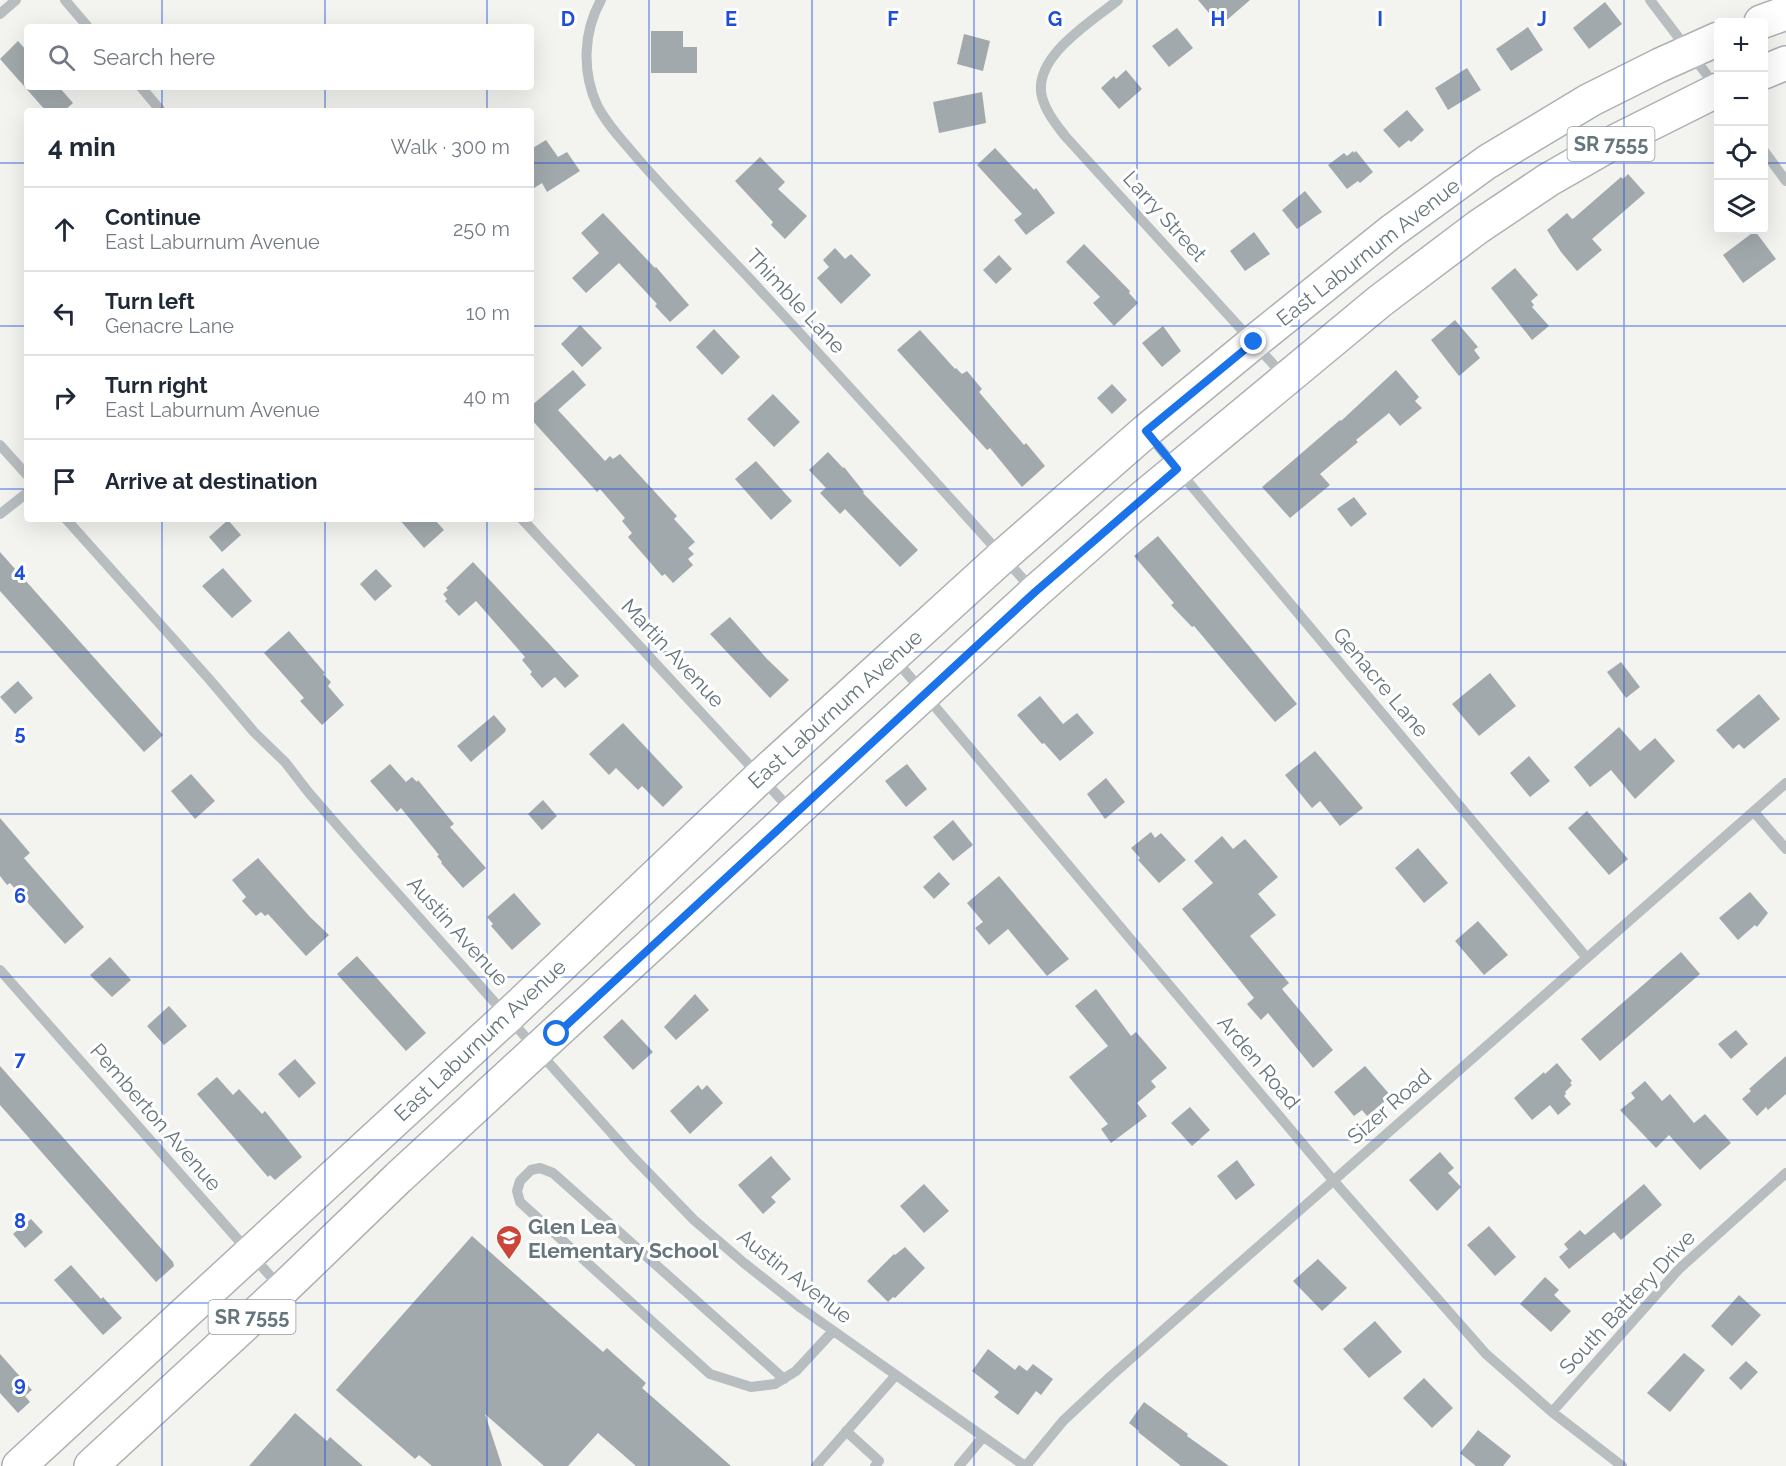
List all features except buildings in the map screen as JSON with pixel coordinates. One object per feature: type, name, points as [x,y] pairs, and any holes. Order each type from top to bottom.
[{"type":"main road","points":[[1768,19],[1786,13]]},
{"type":"main road","name":"East Laburnum Avenue","points":[[19,1466],[508,1016],[760,777],[1003,556],[1146,431],[1392,231],[1487,162],[1582,105],[1704,45]]},
{"type":"main road","points":[[1768,70],[1786,63]]},
{"type":"main road","name":"SR 7555","points":[[91,1466],[282,1290],[398,1178],[794,813],[1035,592],[1177,469],[1413,276],[1507,206],[1616,141],[1714,92]]},
{"type":"street","points":[[0,14],[16,0]]},
{"type":"street","points":[[65,0],[85,24]]},
{"type":"street","name":"Thimble Lane","points":[[601,0],[590,23],[587,49],[589,83],[598,106],[616,132],[658,182],[808,341],[1035,592]]},
{"type":"street","name":"Larry Street","points":[[1118,0],[1056,50],[1044,68],[1041,76],[1041,95],[1048,112],[1065,136],[1286,378]]},
{"type":"street","points":[[1650,0],[1704,45],[1714,77]]},
{"type":"street","points":[[144,90],[158,108]]},
{"type":"street","points":[[1768,156],[1786,181]]},
{"type":"street","name":"Genacre Lane","points":[[1146,431],[1587,958]]},
{"type":"street","points":[[0,445],[24,472]]},
{"type":"street","points":[[0,514],[24,495]]},
{"type":"street","name":"Austin Avenue","points":[[69,522],[254,732],[285,762],[364,856],[632,1156],[694,1220],[744,1263],[833,1331],[1025,1466]]},
{"type":"street","name":"Martin Avenue","points":[[525,522],[794,813]]},
{"type":"street","name":"Arden Road","points":[[893,656],[1333,1180],[1486,1354],[1552,1412],[1622,1466]]},
{"type":"street","name":"Sizer Road","points":[[1025,1466],[1063,1420],[1786,783]]},
{"type":"street","points":[[1754,812],[1786,849]]},
{"type":"street","name":"Pemberton Avenue","points":[[0,970],[282,1290]]},
{"type":"street","points":[[784,1378],[553,1173],[540,1168],[531,1170],[520,1181],[517,1191],[520,1202],[710,1374],[751,1386],[775,1384],[796,1371],[833,1331]]},
{"type":"street","name":"South Battery Drive","points":[[1552,1412],[1679,1269],[1786,1173]]},
{"type":"street","points":[[816,1466],[896,1376]]},
{"type":"street","points":[[846,1431],[879,1461],[875,1466]]},
{"type":"street","points":[[959,1466],[983,1437]]},
{"type":"place","name":"Glen Lea Elementary School","points":[[509,1261]]},
{"type":"route","points":[[557,1034],[1035,592],[1177,469],[1146,431],[1254,342]]}]
